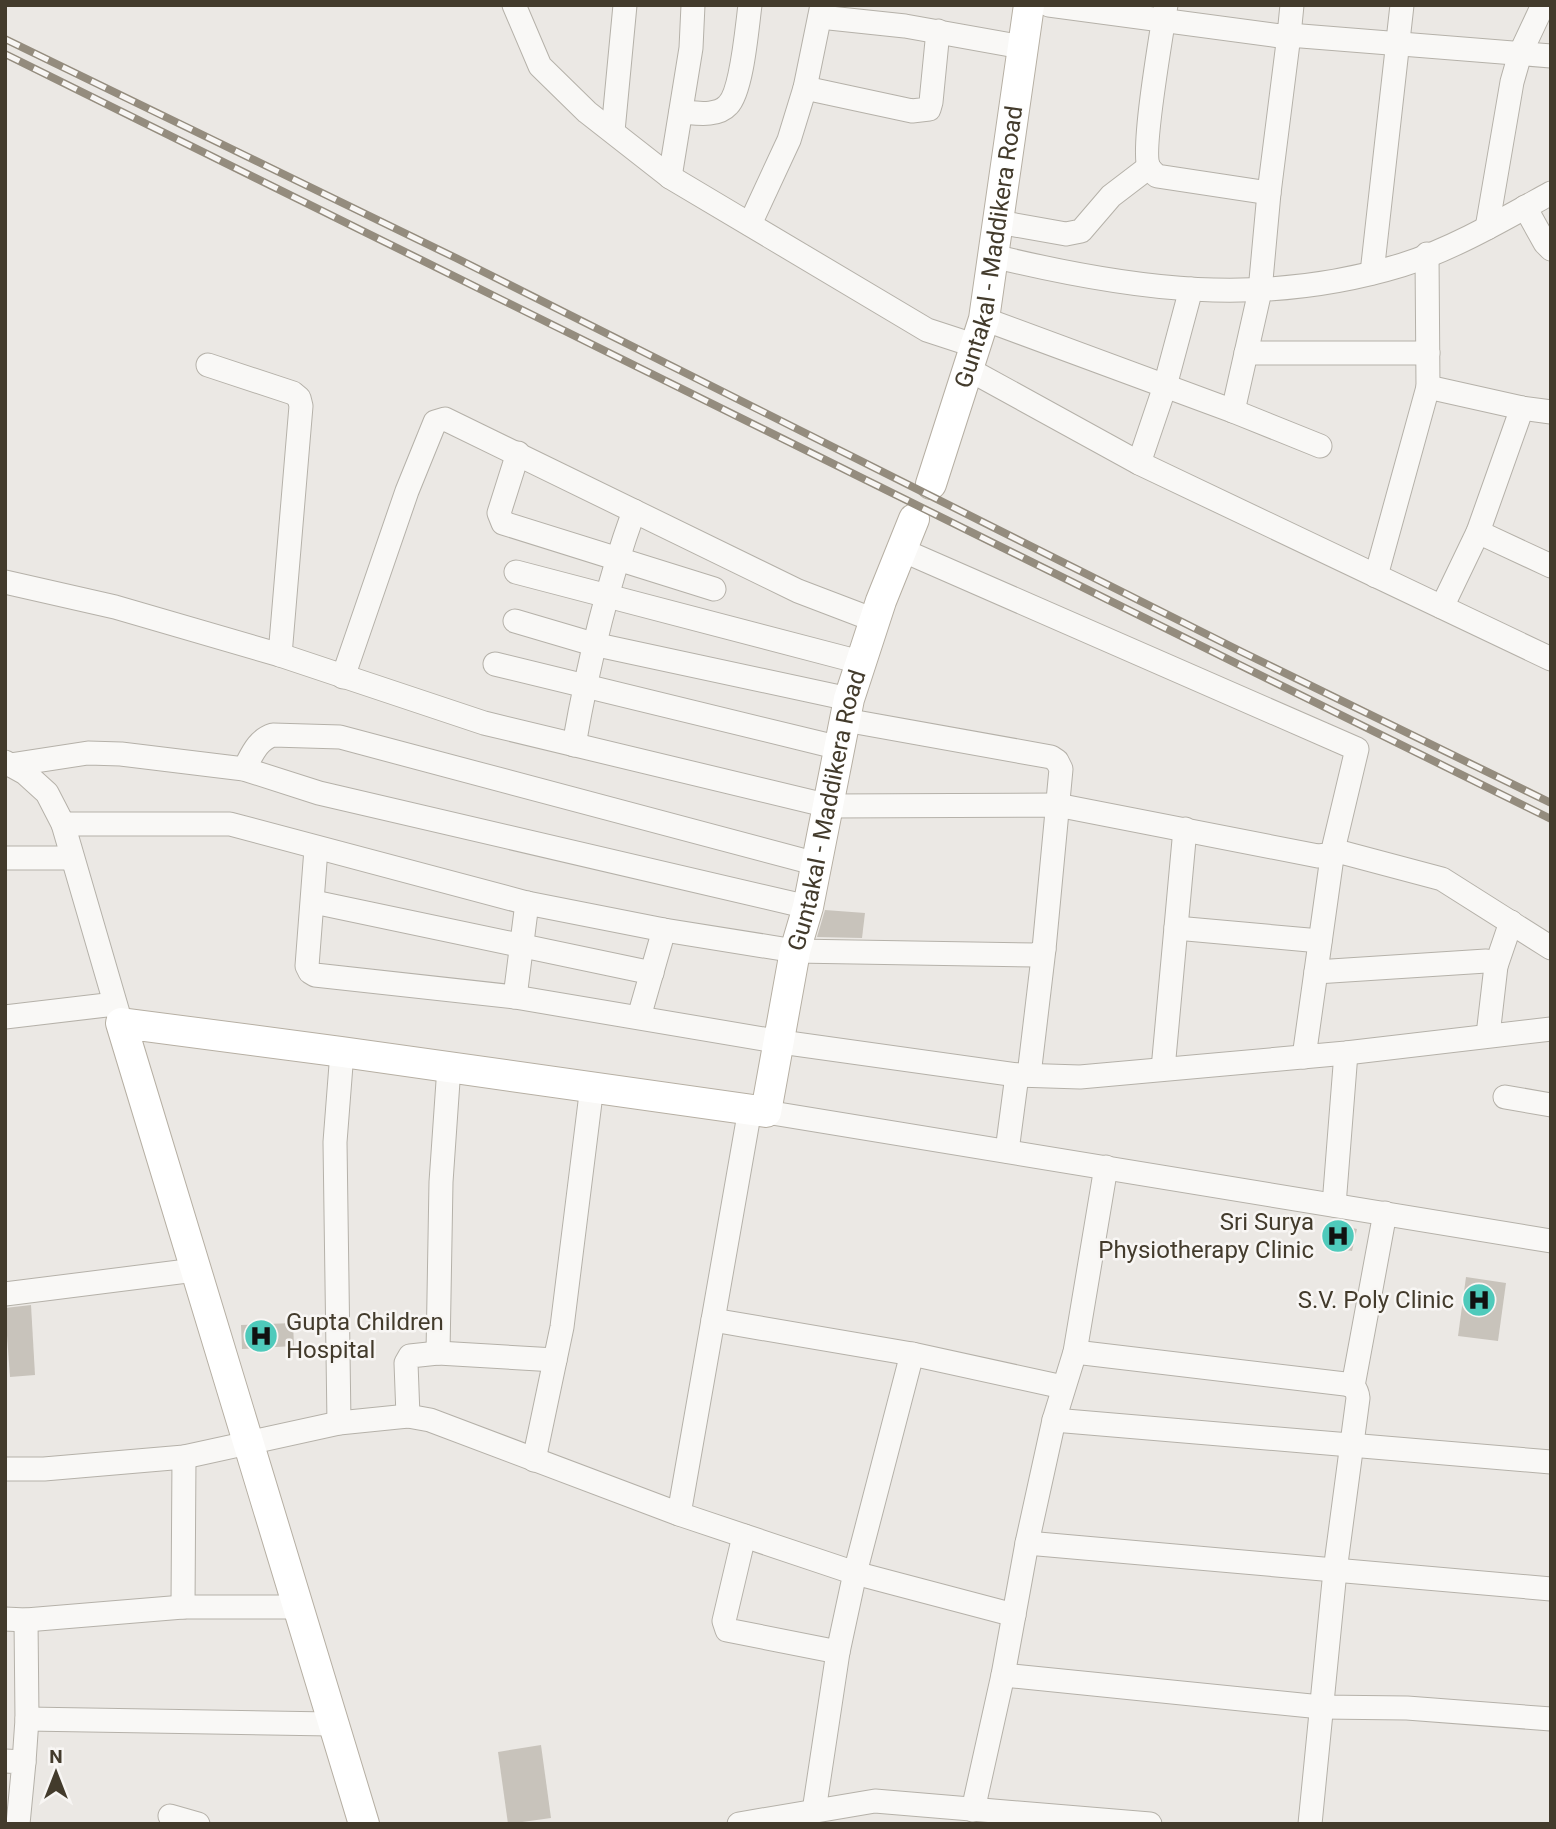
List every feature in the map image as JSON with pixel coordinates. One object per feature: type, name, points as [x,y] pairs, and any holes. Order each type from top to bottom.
[{"type":"main road","name":"Guntakal - Maddikera Road","points":[[931,484],[976,345],[993,256],[1029,5]]},
{"type":"main road","name":"Guntakal - Maddikera Road","points":[[758,1110],[781,1042],[795,951],[808,907],[845,722],[860,662],[914,519]]},
{"type":"main road","points":[[363,1824],[118,1014],[342,1052],[758,1110]]},
{"type":"street","points":[[514,5],[540,66],[587,112],[670,177],[928,330],[976,345],[1165,386],[1320,446]]},
{"type":"street","points":[[613,131],[625,5]]},
{"type":"street","points":[[670,177],[691,48],[693,5]]},
{"type":"street","points":[[681,112],[712,113],[728,107],[737,91],[750,5]]},
{"type":"street","points":[[1049,5],[1165,13],[1289,35],[1551,56]]},
{"type":"street","points":[[1233,411],[1260,291],[1292,5]]},
{"type":"street","points":[[1372,273],[1402,5]]},
{"type":"street","points":[[1487,228],[1504,122],[1520,54],[1543,5]]},
{"type":"street","points":[[750,224],[789,140],[805,88],[821,11],[1022,47]]},
{"type":"street","points":[[1165,13],[1147,153],[1149,167],[1157,176],[1269,192]]},
{"type":"street","points":[[805,88],[912,111],[929,109],[938,31]]},
{"type":"street","points":[[998,222],[1066,234],[1082,231],[1111,196],[1149,167]]},
{"type":"street","points":[[993,256],[1072,275],[1145,287],[1260,291],[1343,281],[1404,264],[1487,228],[1551,193]]},
{"type":"street","points":[[1525,207],[1545,243],[1551,248]]},
{"type":"street","points":[[1376,576],[1428,387],[1427,254]]},
{"type":"street","points":[[1139,463],[1165,386],[1191,289]]},
{"type":"street","points":[[976,345],[1139,463],[1551,659]]},
{"type":"street","points":[[1246,353],[1428,353]]},
{"type":"street","points":[[208,365],[293,393],[299,398],[301,406],[280,655]]},
{"type":"street","points":[[1428,387],[1551,412]]},
{"type":"street","points":[[1442,607],[1478,532],[1522,408]]},
{"type":"street","points":[[343,677],[407,491],[435,422],[444,419],[798,591],[874,620]]},
{"type":"street","points":[[518,453],[499,513],[503,523],[714,589]]},
{"type":"street","points":[[574,745],[593,643],[617,558],[634,511]]},
{"type":"street","points":[[1478,532],[1551,566]]},
{"type":"street","points":[[902,550],[1357,749],[1333,850],[1304,1057]]},
{"type":"street","points":[[516,572],[860,662]]},
{"type":"street","points":[[5,582],[115,607],[280,655],[484,723],[829,806],[1057,805],[1318,856],[1327,856],[1333,850]]},
{"type":"street","points":[[515,621],[845,722]]},
{"type":"street","points":[[495,664],[585,686],[845,722],[1051,757],[1057,761],[1061,768],[1044,949],[1007,1151]]},
{"type":"street","points":[[244,769],[261,741],[274,735],[340,737],[817,864]]},
{"type":"street","points":[[8,763],[88,753],[121,754],[244,769],[319,793],[808,907]]},
{"type":"street","points":[[5,1017],[118,1014],[63,824],[47,793],[8,763]]},
{"type":"street","points":[[63,824],[230,824],[527,903],[664,930],[795,951],[1036,956],[1044,949]]},
{"type":"street","points":[[1163,1069],[1185,828]]},
{"type":"street","points":[[317,849],[307,966],[315,975],[515,997],[781,1042],[1023,1075],[1080,1077],[1346,1053],[1551,1029]]},
{"type":"street","points":[[1333,850],[1442,879],[1551,948]]},
{"type":"street","points":[[5,858],[72,858]]},
{"type":"street","points":[[314,902],[652,973]]},
{"type":"street","points":[[515,997],[527,903]]},
{"type":"street","points":[[1488,1035],[1496,966],[1511,922]]},
{"type":"street","points":[[1176,928],[1320,941]]},
{"type":"street","points":[[639,1017],[664,930]]},
{"type":"street","points":[[1316,972],[1486,961],[1496,966]]},
{"type":"street","points":[[339,1423],[335,1142],[342,1052]]},
{"type":"street","points":[[1334,1205],[1346,1053]]},
{"type":"street","points":[[438,1353],[441,1182],[449,1067]]},
{"type":"street","points":[[534,1460],[562,1327],[592,1086]]},
{"type":"street","points":[[1505,1097],[1551,1104]]},
{"type":"street","points":[[679,1514],[713,1320],[758,1110],[1551,1241]]},
{"type":"street","points":[[962,1814],[1003,1675],[1027,1543],[1054,1420],[1075,1352],[1106,1167]]},
{"type":"street","points":[[1353,1386],[1385,1213]]},
{"type":"street","points":[[5,1294],[195,1270]]},
{"type":"street","points":[[713,1320],[912,1354],[1063,1387]]},
{"type":"street","points":[[1075,1352],[1353,1386],[1357,1391],[1335,1571],[1310,1824]]},
{"type":"street","points":[[408,1416],[406,1363],[414,1354],[555,1360]]},
{"type":"street","points":[[814,1811],[838,1652],[855,1573],[912,1354]]},
{"type":"street","points":[[5,1469],[44,1469],[184,1457],[339,1423],[408,1416],[430,1420],[679,1514],[855,1573],[1014,1615]]},
{"type":"street","points":[[1054,1420],[1551,1462]]},
{"type":"street","points":[[183,1607],[184,1457]]},
{"type":"street","points":[[744,1536],[724,1627],[727,1630],[838,1652]]},
{"type":"street","points":[[1027,1543],[1551,1589]]},
{"type":"street","points":[[18,1824],[15,1762],[27,1719],[16,1620],[183,1607],[296,1607]]},
{"type":"street","points":[[1003,1675],[1321,1707],[1407,1708],[1551,1719]]},
{"type":"street","points":[[27,1719],[331,1724]]},
{"type":"street","points":[[739,1824],[875,1801],[962,1814],[1150,1824]]},
{"type":"street","points":[[170,1816],[198,1824]]},
{"type":"building","points":[[825,910],[865,913],[862,938],[817,937]]},
{"type":"building","points":[[1329,1223],[1357,1229],[1352,1251],[1324,1246]]},
{"type":"building","points":[[1466,1277],[1506,1283],[1498,1341],[1458,1336]]},
{"type":"building","points":[[31,1305],[35,1375],[10,1377],[5,1308]]},
{"type":"building","points":[[293,1323],[294,1346],[242,1349],[241,1325]]},
{"type":"building","points":[[541,1745],[551,1818],[508,1824],[498,1752]]},
{"type":"railway","points":[[5,39],[456,258],[1242,652],[1551,803]]},
{"type":"railway","points":[[5,54],[1551,819]]},
{"type":"place","name":"Sri Surya Physiotherapy Clinic","points":[[1338,1236]]},
{"type":"place","name":"S.V. Poly Clinic","points":[[1479,1300]]},
{"type":"place","name":"Gupta Children Hospital","points":[[261,1336]]}]
